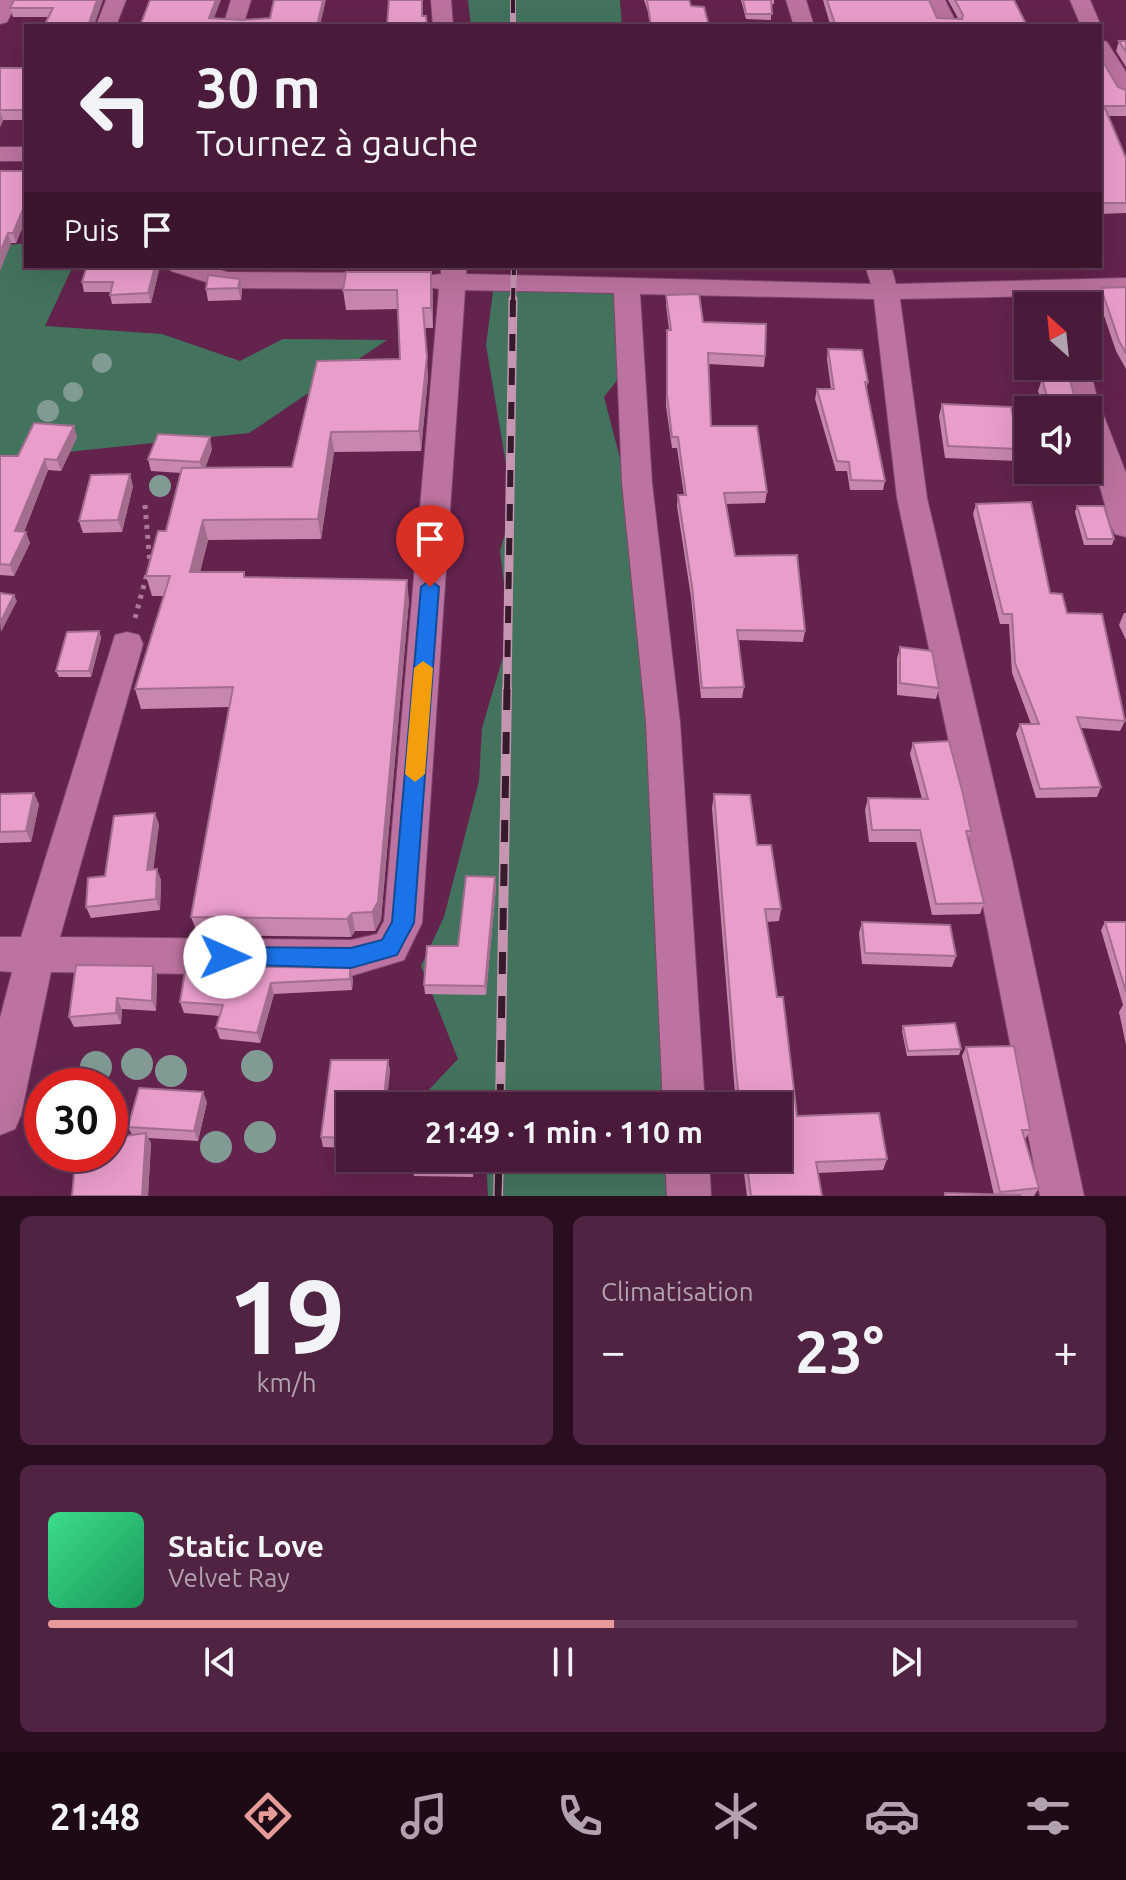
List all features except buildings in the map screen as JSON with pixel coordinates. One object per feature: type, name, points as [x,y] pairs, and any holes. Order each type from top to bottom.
[{"type":"street","points":[[0,18],[8,0]]},
{"type":"street","points":[[107,24],[116,0]]},
{"type":"street","points":[[234,24],[241,0]]},
{"type":"street","points":[[441,0],[443,24]]},
{"type":"street","points":[[796,0],[803,24]]},
{"type":"street","points":[[935,0],[947,24]]},
{"type":"street","points":[[1080,0],[1090,24]]},
{"type":"street","points":[[1102,49],[1126,91]]},
{"type":"street","points":[[0,154],[24,154]]},
{"type":"street","points":[[186,268],[225,280],[454,273],[627,285],[882,279],[1059,287],[1126,286]]},
{"type":"street","points":[[18,955],[351,958],[390,948],[403,923],[454,273]]},
{"type":"street","points":[[882,279],[912,498],[993,860],[1062,1196]]},
{"type":"street","points":[[627,285],[637,483],[663,722],[683,1092]]},
{"type":"street","points":[[1080,380],[1084,401],[1105,451],[1126,526]]},
{"type":"street","points":[[0,1115],[14,1036],[18,955],[127,644]]},
{"type":"street","points":[[688,1172],[689,1196]]},
{"type":"path","points":[[127,644],[150,563],[145,505]]},
{"type":"green space","points":[[468,0],[620,0],[622,24],[471,24]]},
{"type":"green space","points":[[24,243],[24,268],[72,268],[45,326],[162,334],[240,361],[283,339],[387,340],[249,433],[0,459],[0,246]]},
{"type":"green space","points":[[495,277],[623,286],[618,379],[604,397],[627,485],[675,1092],[427,1092],[458,1059],[421,966],[444,917],[479,781],[482,728],[510,633],[500,551],[513,506],[486,345]]},
{"type":"green space","points":[[487,1172],[677,1172],[680,1196],[488,1196]]},
{"type":"railway","points":[[513,0],[513,24]]},
{"type":"railway","points":[[513,301],[514,268]]},
{"type":"railway","points":[[507,691],[513,299]]},
{"type":"railway","points":[[500,1092],[507,689]]},
{"type":"railway","points":[[498,1196],[499,1172]]},
{"type":"slow traffic","points":[[415,774],[423,668]]},
{"type":"route","points":[[225,957],[351,958],[390,948],[403,923],[430,587]]}]
